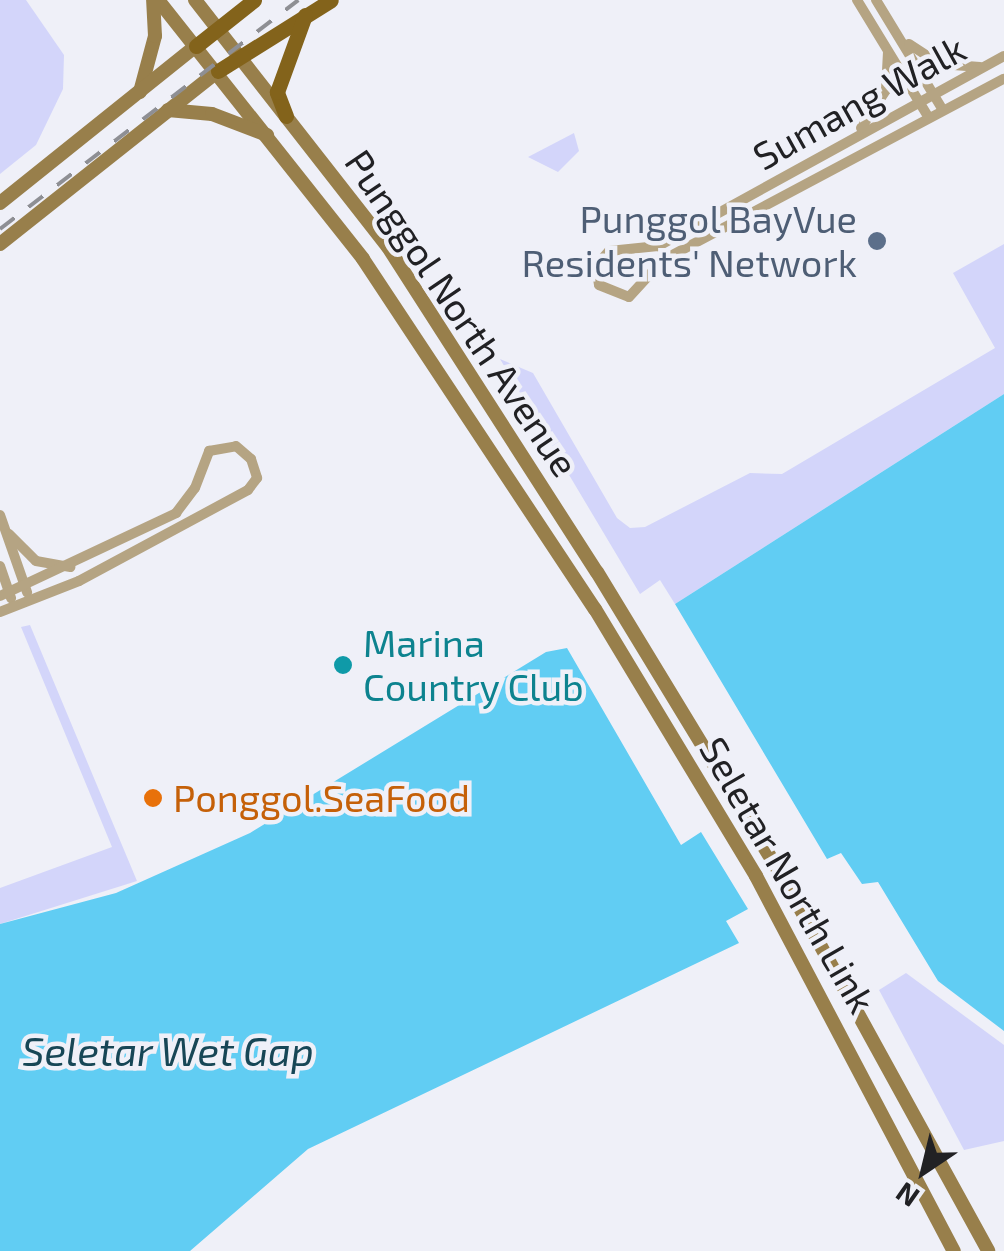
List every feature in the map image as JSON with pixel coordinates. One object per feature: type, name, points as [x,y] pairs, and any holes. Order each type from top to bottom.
[{"type":"main road","name":"Punggol North Avenue","points":[[156,0],[272,138],[363,259],[549,541]]},
{"type":"main road","points":[[140,93],[155,36],[156,0]]},
{"type":"main road","name":"Punggol North Avenue","points":[[195,0],[388,247],[596,572]]},
{"type":"main road","points":[[0,204],[254,0]]},
{"type":"main road","points":[[0,244],[239,54],[331,0]]},
{"type":"main road","points":[[286,116],[280,79],[305,15]]},
{"type":"main road","points":[[168,110],[212,114],[272,138]]},
{"type":"main road","name":"Seletar North Link","points":[[549,541],[756,876],[954,1251]]},
{"type":"main road","name":"Seletar North Link","points":[[596,572],[785,881],[988,1251]]},
{"type":"street","points":[[857,0],[928,118]]},
{"type":"street","points":[[876,0],[943,110]]},
{"type":"street","points":[[900,37],[940,64],[983,67]]},
{"type":"street","points":[[858,133],[886,90],[887,48]]},
{"type":"street","name":"Sumang Walk","points":[[1004,56],[658,246],[609,251],[596,266],[599,286],[629,298],[663,260],[1004,79]]},
{"type":"street","points":[[0,612],[31,602],[248,490],[257,478],[251,459],[236,446],[209,450],[191,497],[176,513],[71,567],[5,595]]},
{"type":"street","points":[[0,515],[31,602]]},
{"type":"street","points":[[5,530],[36,561],[71,567]]},
{"type":"street","points":[[0,566],[5,595],[14,608]]},
{"type":"shaded area","points":[[0,0],[26,0],[64,55],[63,89],[36,145],[0,174]]},
{"type":"shaded area","points":[[574,133],[579,151],[558,172],[528,157]]},
{"type":"shaded area","points":[[1004,244],[1004,394],[675,604],[660,580],[640,594],[500,359],[533,373],[617,518],[630,528],[645,527],[750,473],[782,474],[995,348],[953,273]]},
{"type":"shaded area","points":[[30,625],[137,881],[0,924],[0,888],[112,847],[21,627]]},
{"type":"shaded area","points":[[906,973],[1004,1045],[1004,1141],[964,1150],[879,990]]},
{"type":"water","points":[[1004,394],[1004,1031],[938,981],[878,882],[862,884],[841,853],[827,859],[675,604]]},
{"type":"water","name":"Seletar Wet Gap","points":[[567,648],[681,845],[701,832],[748,909],[726,921],[739,943],[308,1149],[190,1251],[0,1251],[0,924],[116,893],[250,833],[546,652]]},
{"type":"railway","points":[[0,229],[298,0]]},
{"type":"place","name":"Punggol BayVue Residents' Network","points":[[877,241]]},
{"type":"place","name":"Marina Country Club","points":[[343,665]]},
{"type":"place","name":"Ponggol.SeaFood","points":[[153,798]]}]
